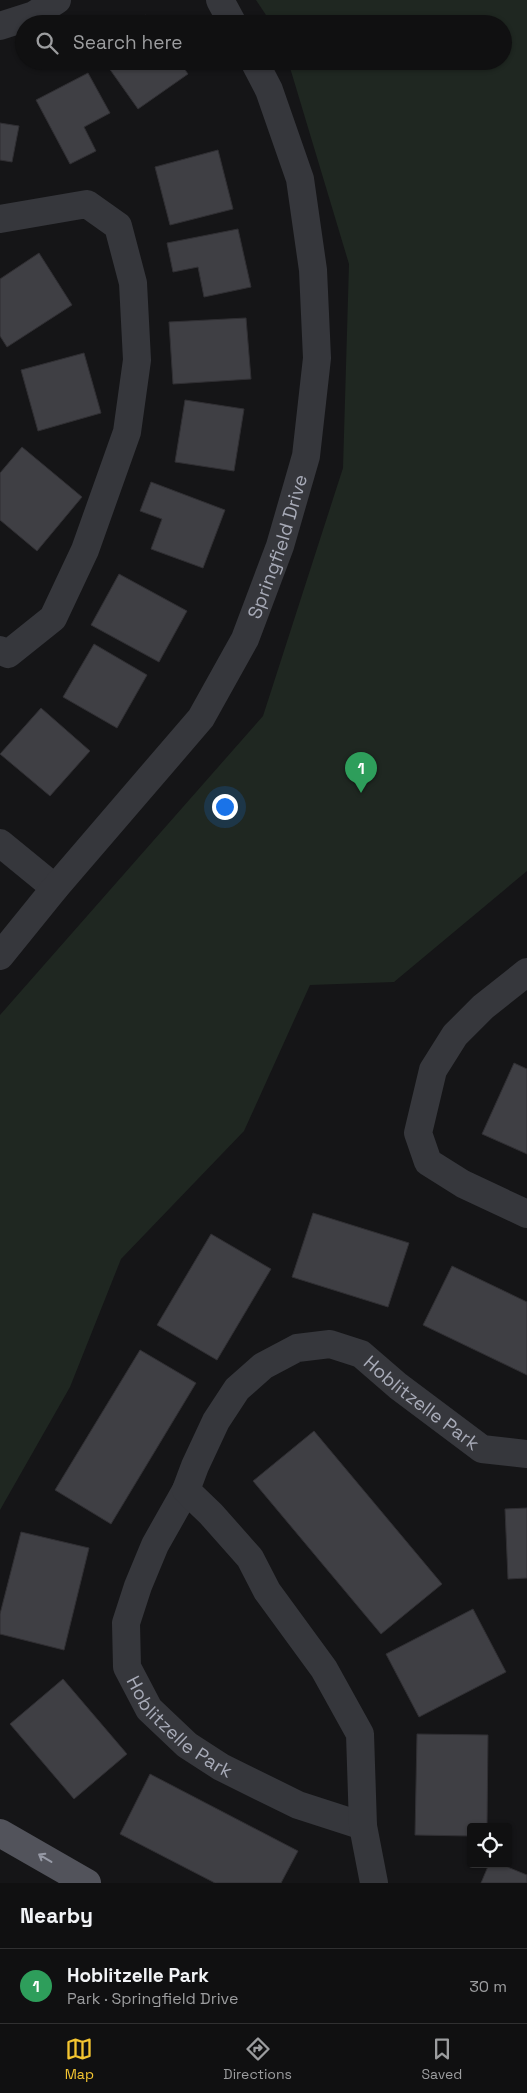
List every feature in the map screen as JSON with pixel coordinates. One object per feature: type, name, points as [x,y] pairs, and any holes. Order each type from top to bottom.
[{"type":"main road","points":[[0,1833],[86,1883]]},
{"type":"street","points":[[34,15],[57,0]]},
{"type":"street","points":[[220,0],[228,15]]},
{"type":"street","points":[[0,26],[15,21]]},
{"type":"street","name":"Springfield Drive","points":[[0,956],[55,888],[201,718],[244,639],[280,546],[306,456],[317,358],[313,270],[300,179],[269,90],[259,70]]},
{"type":"street","points":[[0,218],[87,204],[118,226],[133,284],[137,360],[127,432],[85,550],[53,618],[3,656]]},
{"type":"street","points":[[0,842],[55,888]]},
{"type":"street","points":[[527,972],[483,1007],[455,1035],[433,1070],[418,1133],[428,1162],[463,1184],[527,1214]]},
{"type":"street","name":"Hoblitzelle Park","points":[[363,1826],[298,1805],[222,1767],[187,1745],[149,1708],[127,1667],[126,1623],[155,1544],[186,1490],[194,1466],[216,1421],[237,1389],[264,1366],[297,1348],[330,1344],[361,1354],[398,1386],[482,1449],[527,1454]]},
{"type":"street","points":[[186,1490],[211,1514],[250,1558],[267,1591],[324,1669],[360,1734],[363,1826],[374,1883]]},
{"type":"shaded area","points":[[256,0],[527,0],[527,871],[394,982],[310,985],[244,1131],[121,1259],[70,1387],[0,1510],[0,1015],[263,716],[343,468],[349,264],[291,70],[512,70],[512,15],[266,15]]},
{"type":"building","points":[[110,70],[185,70],[188,74],[138,109]]},
{"type":"building","points":[[88,73],[110,113],[84,127],[96,151],[70,164],[36,100]]},
{"type":"building","points":[[0,123],[19,126],[12,162],[0,160]]},
{"type":"building","points":[[218,150],[233,209],[170,225],[155,167]]},
{"type":"building","points":[[238,229],[251,287],[204,297],[198,267],[173,272],[167,243]]},
{"type":"building","points":[[39,253],[72,305],[7,347],[0,336],[0,279]]},
{"type":"building","points":[[246,318],[251,379],[173,384],[169,322]]},
{"type":"building","points":[[84,353],[101,413],[38,431],[21,370]]},
{"type":"building","points":[[185,400],[244,409],[234,471],[175,462]]},
{"type":"building","points":[[22,447],[82,497],[37,551],[0,520],[0,473]]},
{"type":"building","points":[[151,482],[225,510],[203,568],[151,549],[162,519],[140,511]]},
{"type":"building","points":[[119,574],[187,611],[159,662],[91,625]]},
{"type":"building","points":[[94,644],[147,675],[117,728],[63,697]]},
{"type":"building","points":[[41,708],[90,751],[50,796],[0,754]]},
{"type":"building","points":[[514,1063],[527,1069],[527,1154],[482,1134]]},
{"type":"building","points":[[313,1213],[409,1243],[388,1307],[292,1277]]},
{"type":"building","points":[[211,1234],[271,1269],[217,1360],[157,1325]]},
{"type":"building","points":[[452,1266],[527,1302],[527,1375],[423,1325]]},
{"type":"building","points":[[140,1350],[196,1383],[111,1524],[55,1490]]},
{"type":"building","points":[[314,1431],[442,1584],[381,1634],[253,1481]]},
{"type":"building","points":[[527,1508],[527,1578],[508,1579],[505,1509]]},
{"type":"building","points":[[21,1532],[89,1548],[64,1650],[0,1634],[0,1614]]},
{"type":"building","points":[[473,1609],[506,1672],[419,1717],[386,1654]]},
{"type":"building","points":[[63,1679],[127,1754],[74,1799],[10,1724]]},
{"type":"building","points":[[417,1734],[488,1735],[487,1823],[467,1823],[467,1836],[415,1835]]},
{"type":"building","points":[[150,1774],[298,1851],[281,1883],[215,1883],[120,1834]]},
{"type":"building","points":[[487,1868],[510,1868],[527,1875],[527,1883],[481,1883]]},
{"type":"place","name":"Hoblitzelle Park","points":[[361,793]]}]
